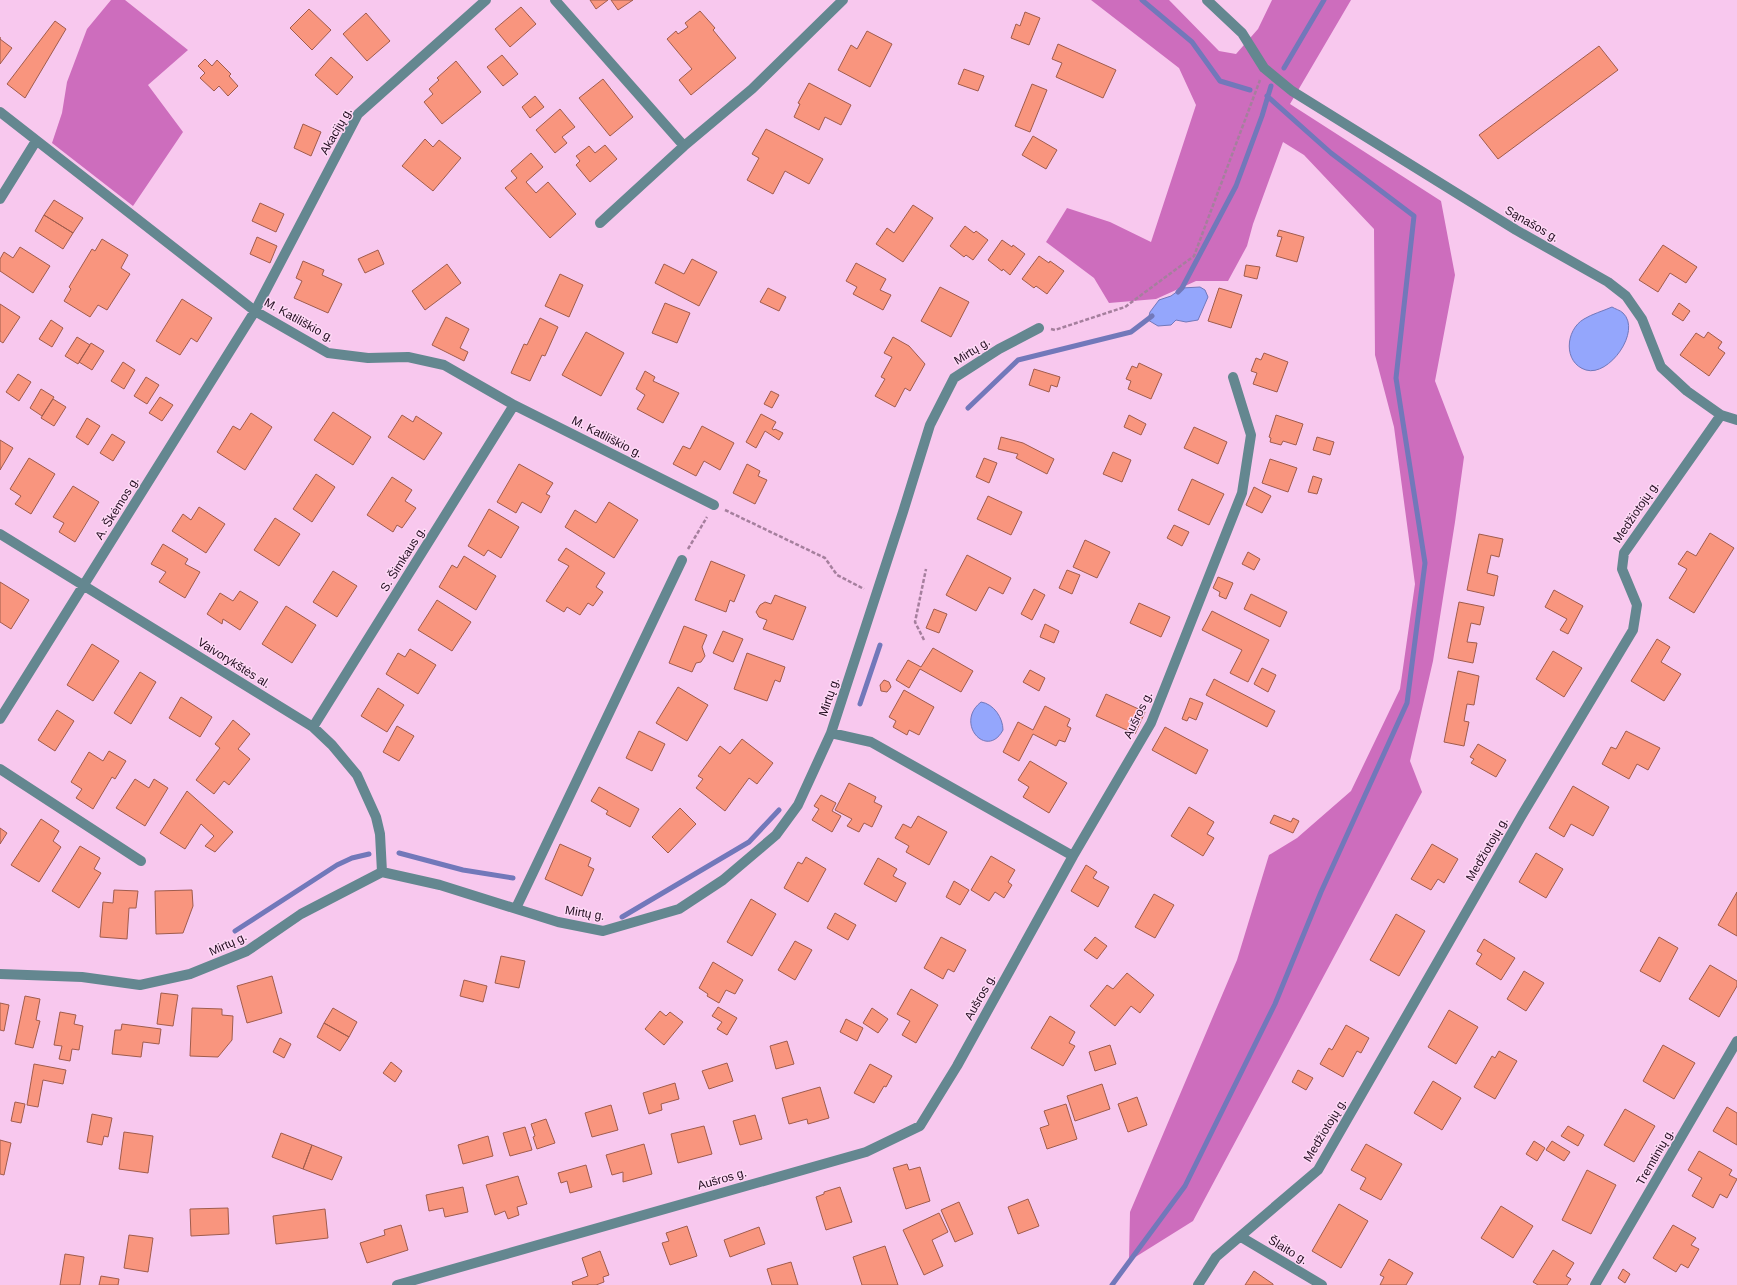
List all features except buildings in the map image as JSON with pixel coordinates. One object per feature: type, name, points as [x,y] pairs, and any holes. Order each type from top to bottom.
[{"type":"street","name":"Akacijų g.","points":[[255,311],[358,114],[486,0]]},
{"type":"street","points":[[555,0],[684,146]]},
{"type":"street","points":[[600,223],[684,146],[752,89],[843,0]]},
{"type":"street","points":[[1207,0],[1242,33],[1264,68]]},
{"type":"street","name":"Sąnašos g.","points":[[1264,68],[1292,91],[1516,230],[1608,282],[1626,296],[1642,319],[1661,366],[1687,391],[1721,415]]},
{"type":"street","name":"M. Katiliškio g.","points":[[0,112],[255,311],[328,353],[368,358],[408,357],[444,364],[514,404],[714,505]]},
{"type":"street","points":[[0,199],[36,141]]},
{"type":"street","name":"A. Škėmos g.","points":[[0,719],[255,311]]},
{"type":"street","name":"Mirtų g.","points":[[0,974],[82,977],[140,985],[190,974],[247,952],[301,914],[382,872],[440,885],[558,922],[603,931],[678,909],[722,880],[776,835],[798,805],[831,733],[930,425],[954,378],[999,349],[1039,328]]},
{"type":"street","name":"Aušros g.","points":[[397,1285],[866,1152],[920,1126],[957,1066],[1073,856],[1152,724],[1242,493],[1251,435],[1233,377]]},
{"type":"street","name":"S. Šimkaus g.","points":[[313,727],[514,404]]},
{"type":"street","points":[[1721,415],[1737,420]]},
{"type":"street","name":"Medžiotojų g.","points":[[1198,1285],[1216,1257],[1318,1170],[1522,815],[1633,630],[1637,605],[1622,569],[1624,553],[1721,415]]},
{"type":"street","name":"Vaivorykštės al.","points":[[0,534],[313,727],[332,745],[357,775],[376,817],[380,834],[382,872]]},
{"type":"street","points":[[516,908],[682,560]]},
{"type":"street","points":[[831,733],[871,742],[1073,856]]},
{"type":"street","points":[[0,769],[141,861]]},
{"type":"street","name":"Tremtinių g.","points":[[1595,1285],[1737,1041]]},
{"type":"street","name":"Šlaito g.","points":[[1241,1236],[1322,1285]]},
{"type":"path","points":[[1039,328],[1055,330],[1125,308],[1194,256],[1264,68]]},
{"type":"path","points":[[682,560],[714,505],[825,558],[837,575],[875,595]]},
{"type":"path","points":[[924,640],[915,622],[926,569]]},
{"type":"shaded area","points":[[111,0],[125,0],[188,50],[148,85],[183,132],[133,206],[52,143],[62,113],[67,82],[87,29]]},
{"type":"shaded area","points":[[1091,0],[1169,0],[1219,51],[1236,54],[1258,29],[1272,0],[1351,0],[1290,104],[1441,201],[1455,275],[1435,381],[1464,457],[1433,661],[1410,761],[1422,792],[1193,1221],[1129,1261],[1130,1212],[1237,960],[1269,855],[1297,838],[1351,791],[1400,689],[1415,584],[1394,427],[1375,355],[1374,229],[1304,155],[1283,142],[1253,224],[1247,246],[1228,281],[1196,281],[1156,299],[1109,303],[1094,278],[1046,242],[1067,208],[1110,222],[1151,242],[1196,105],[1179,68]]},
{"type":"water","points":[[1200,287],[1205,290],[1208,297],[1198,320],[1186,322],[1176,320],[1171,325],[1158,326],[1148,320],[1150,312],[1159,300],[1171,296],[1182,288]]},
{"type":"water","points":[[1612,307],[1623,313],[1628,321],[1626,341],[1613,360],[1604,367],[1595,370],[1586,370],[1573,361],[1570,354],[1570,338],[1578,324],[1584,319]]},
{"type":"water","points":[[981,702],[986,703],[997,712],[1003,725],[1003,730],[996,738],[989,741],[982,740],[976,735],[972,728],[971,719],[974,710]]},
{"type":"waterway","points":[[1142,0],[1192,42],[1220,81],[1250,90]]},
{"type":"waterway","points":[[1284,68],[1324,0]]},
{"type":"waterway","points":[[1178,292],[1182,288],[1236,186],[1262,116],[1271,86]]},
{"type":"waterway","points":[[1112,1285],[1185,1186],[1275,1004],[1321,892],[1407,703],[1425,563],[1396,378],[1414,216],[1331,153],[1267,96]]},
{"type":"waterway","points":[[968,408],[1018,360],[1131,332],[1152,316]]},
{"type":"waterway","points":[[860,704],[880,645]]},
{"type":"waterway","points":[[622,917],[749,842],[779,810]]},
{"type":"waterway","points":[[399,853],[463,870],[513,878]]},
{"type":"waterway","points":[[235,931],[337,865],[352,858],[369,854]]}]
